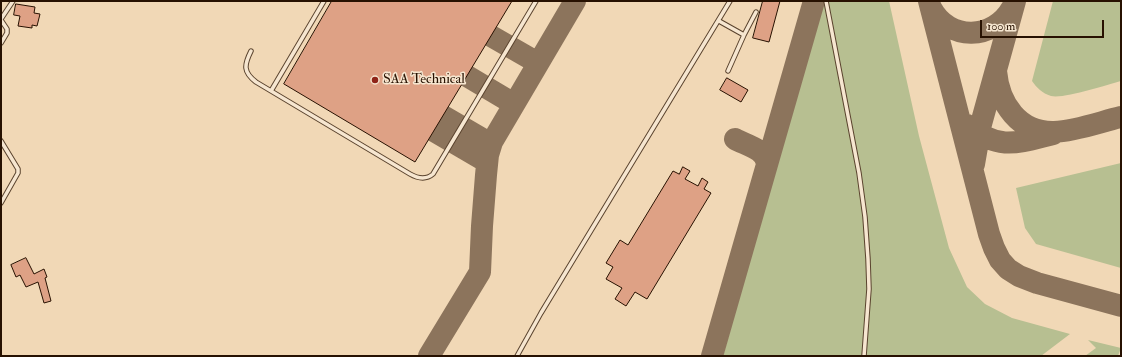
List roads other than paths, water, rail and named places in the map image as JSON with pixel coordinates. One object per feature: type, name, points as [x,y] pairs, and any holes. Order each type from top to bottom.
[{"type":"lane","points":[[1,43],[7,33],[7,29],[1,19],[13,1]]},
{"type":"lane","points":[[271,91],[324,1]]},
{"type":"lane","points":[[251,52],[246,63],[245,70],[252,80],[410,174],[421,178],[431,176],[536,1]]},
{"type":"lane","points":[[517,356],[730,1]]},
{"type":"lane","points":[[826,1],[856,158],[865,217],[868,259],[868,289],[864,356]]},
{"type":"lane","points":[[728,71],[756,12]]},
{"type":"lane","points":[[718,21],[744,35]]},
{"type":"lane","points":[[1,141],[18,169],[18,173],[1,203]]},
{"type":"place","name":"SAA Technical","points":[[375,80]]}]
